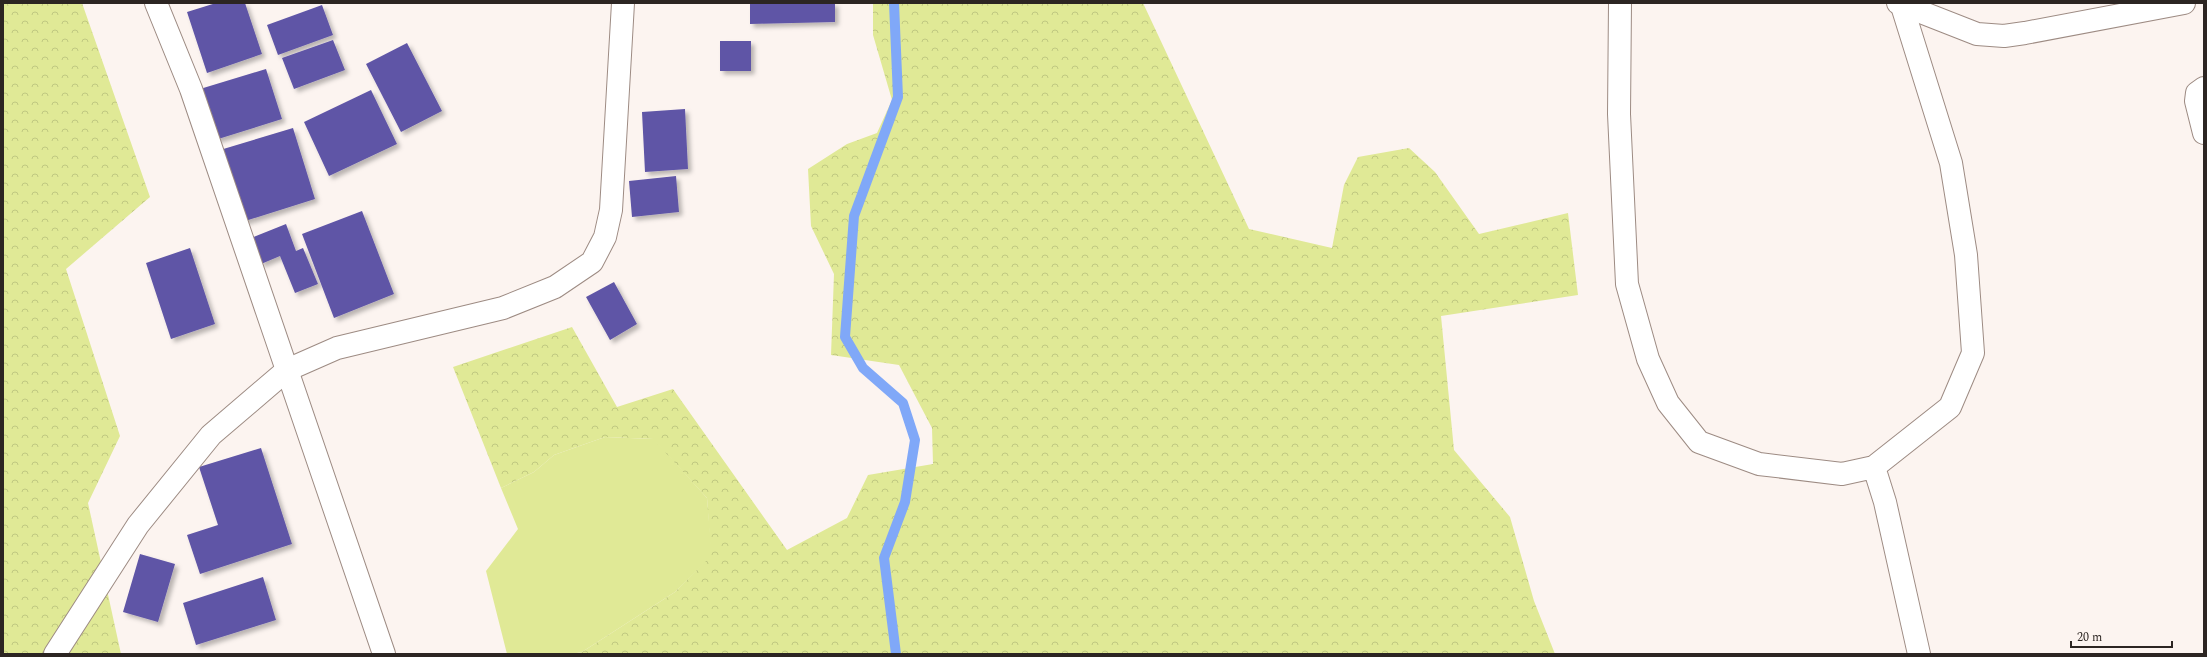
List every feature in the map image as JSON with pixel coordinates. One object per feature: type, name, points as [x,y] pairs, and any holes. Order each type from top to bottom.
[{"type":"street","points":[[156,3],[191,89],[384,654]]},
{"type":"street","points":[[55,654],[138,525],[211,435],[287,370],[337,348],[503,308],[555,287],[592,262],[605,237],[611,210],[616,91],[623,3]]},
{"type":"street","points":[[1620,3],[1619,114],[1627,284],[1648,359],[1668,403],[1700,442],[1759,464],[1842,474],[1874,468],[1950,407],[1973,353],[1966,255],[1951,164],[1900,4]]},
{"type":"street","points":[[1900,4],[1977,34],[2004,36],[2040,31],[2184,3]]},
{"type":"street","points":[[2204,88],[2198,93],[2196,101],[2204,133]]},
{"type":"street","points":[[1874,468],[1885,502],[1920,654]]},
{"type":"green space","points":[[3,3],[82,3],[150,197],[66,269],[120,436],[88,503],[121,654],[3,654]]},
{"type":"green space","points":[[873,3],[1143,3],[1249,229],[1332,248],[1344,185],[1358,157],[1409,148],[1435,172],[1479,234],[1568,213],[1578,295],[1441,316],[1454,450],[1510,517],[1534,601],[1555,654],[572,654],[582,652],[675,592],[711,556],[707,498],[653,439],[605,437],[554,455],[534,472],[501,488],[453,367],[572,327],[617,407],[673,389],[787,550],[847,518],[868,475],[933,464],[932,428],[899,365],[831,355],[834,274],[811,226],[808,169],[847,144],[877,133],[892,100],[873,35]]},
{"type":"green space","points":[[605,437],[654,439],[707,498],[712,556],[675,592],[582,652],[572,654],[507,654],[486,571],[518,529],[501,488],[534,472],[554,455]]},
{"type":"building","points":[[216,3],[245,3],[262,54],[207,73],[187,12]]},
{"type":"building","points":[[750,3],[835,3],[835,22],[750,24]]},
{"type":"building","points":[[322,5],[333,35],[278,55],[267,25]]},
{"type":"building","points":[[333,40],[345,70],[294,89],[282,58]]},
{"type":"building","points":[[720,41],[751,41],[751,71],[720,71]]},
{"type":"building","points":[[407,43],[442,111],[401,132],[366,64]]},
{"type":"building","points":[[266,69],[282,119],[215,140],[200,89]]},
{"type":"building","points":[[371,90],[397,144],[329,176],[304,122]]},
{"type":"building","points":[[685,109],[688,169],[645,172],[642,112]]},
{"type":"building","points":[[293,128],[315,199],[242,222],[220,150]]},
{"type":"building","points":[[676,176],[679,212],[632,217],[629,181]]},
{"type":"building","points":[[362,211],[394,294],[334,318],[302,234]]},
{"type":"building","points":[[286,224],[296,251],[303,248],[318,284],[295,293],[280,256],[261,264],[251,238]]},
{"type":"building","points":[[190,248],[215,324],[171,339],[146,263]]},
{"type":"building","points":[[614,282],[637,324],[610,340],[586,297]]},
{"type":"building","points":[[261,448],[292,544],[200,574],[187,535],[218,525],[199,467]]},
{"type":"building","points":[[140,554],[175,564],[158,622],[123,612]]},
{"type":"building","points":[[263,577],[276,620],[196,645],[183,603]]},
{"type":"waterway","points":[[894,3],[898,97],[854,216],[845,337],[863,368],[903,403],[915,440],[905,502],[884,558],[896,654]]}]
